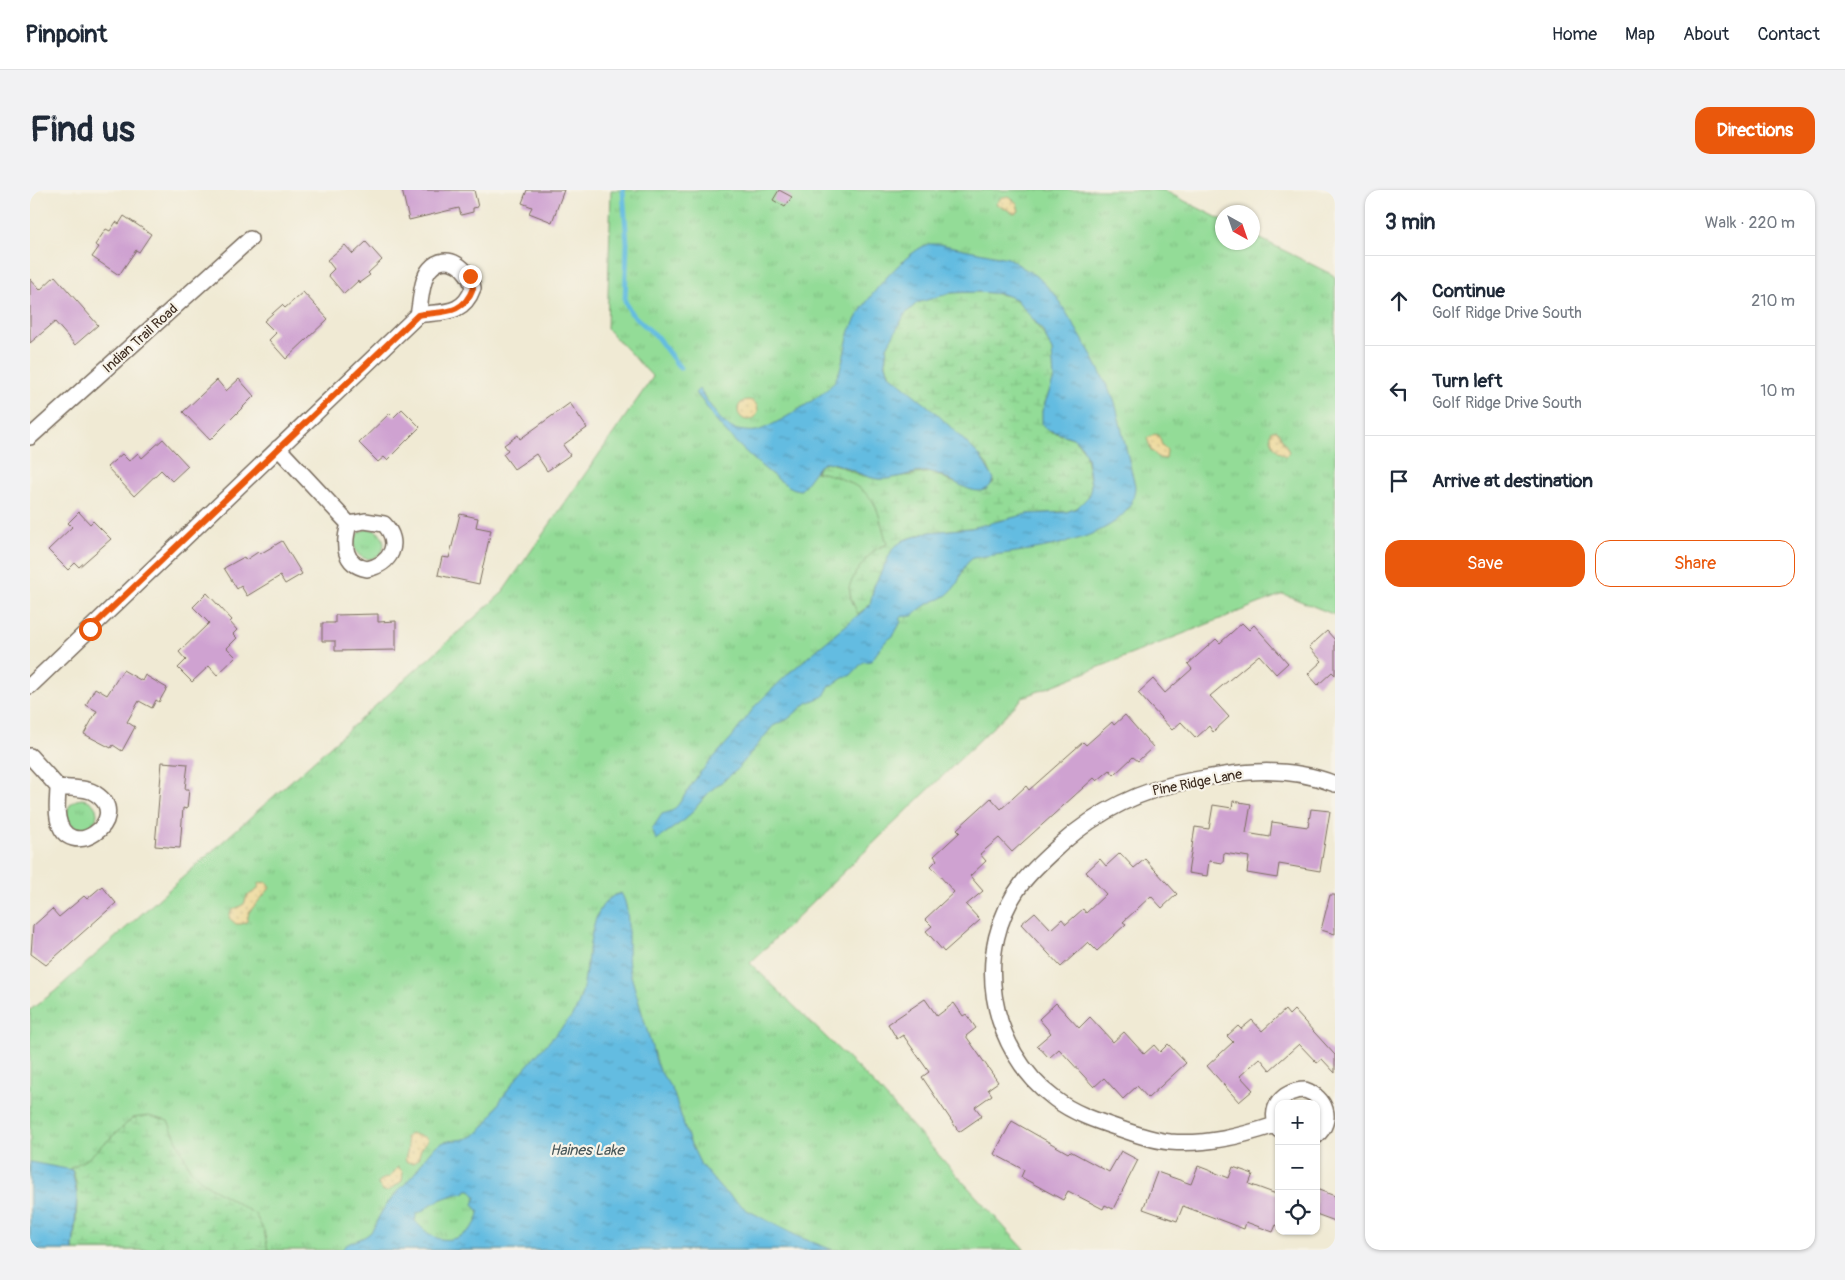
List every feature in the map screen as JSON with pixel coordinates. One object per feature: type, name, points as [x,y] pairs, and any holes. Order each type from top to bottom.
[{"type":"street","name":"Indian Trail Road","points":[[30,437],[250,239]]},
{"type":"street","points":[[30,686],[418,315]]},
{"type":"street","points":[[278,448],[349,524]]},
{"type":"street","points":[[30,756],[58,787]]},
{"type":"street","name":"Pine Ridge Lane","points":[[1275,1127],[1217,1141],[1170,1142],[1155,1140],[1090,1118],[1056,1100],[1029,1075],[1002,1032],[993,992],[994,949],[1005,913],[1022,883],[1074,833],[1111,808],[1162,786],[1253,772],[1298,773],[1335,784]]},
{"type":"street","name":"Pine Ridge Lane","points":[[1279,1100],[1287,1093],[1305,1090],[1314,1093],[1320,1100]]},
{"type":"street","name":"Pine Ridge Lane","points":[[1320,1101],[1325,1107],[1327,1116],[1325,1124],[1320,1131]]},
{"type":"green space","points":[[611,190],[1163,190],[1215,216],[1215,250],[1260,250],[1260,238],[1333,275],[1335,278],[1335,615],[1283,594],[1024,697],[750,963],[875,1085],[1025,1250],[30,1250],[30,1010],[54,992],[501,594],[653,377],[607,329]]},
{"type":"green space","points":[[986,292],[1010,296],[1021,303],[1050,344],[1054,357],[1054,379],[1042,411],[1052,432],[1073,438],[1085,451],[1091,491],[1086,501],[1077,508],[1066,512],[1027,514],[971,528],[930,532],[904,540],[874,586],[870,605],[858,614],[851,599],[849,587],[856,572],[873,551],[887,544],[880,517],[874,503],[856,486],[840,478],[816,472],[819,466],[826,462],[854,473],[879,479],[933,472],[952,482],[984,489],[994,482],[987,464],[893,379],[888,370],[886,360],[890,338],[895,327],[909,309],[917,303],[942,294]]},
{"type":"green space","points":[[369,529],[375,530],[383,538],[383,550],[375,558],[369,559],[363,558],[355,550],[354,544],[355,538],[363,530]]},
{"type":"green space","points":[[82,799],[88,800],[96,808],[96,820],[88,828],[82,829],[76,828],[68,820],[67,814],[68,808],[76,800]]},
{"type":"green space","points":[[148,1116],[168,1121],[190,1169],[204,1183],[255,1214],[264,1231],[268,1250],[73,1250],[77,1194],[74,1174],[70,1168],[87,1159],[133,1118]]},
{"type":"sand","points":[[1002,197],[1009,197],[1017,203],[1019,211],[1014,213],[996,204]]},
{"type":"sand","points":[[744,400],[752,400],[758,406],[758,414],[752,420],[744,420],[738,414],[738,406]]},
{"type":"sand","points":[[1272,430],[1277,430],[1289,452],[1286,456],[1274,446],[1271,438]]},
{"type":"sand","points":[[1155,434],[1159,436],[1162,445],[1167,450],[1166,459],[1159,458],[1151,450],[1147,438]]},
{"type":"sand","points":[[266,882],[270,888],[249,912],[247,921],[242,924],[236,924],[229,918],[231,911],[244,904],[247,896],[257,890],[260,883]]},
{"type":"sand","points":[[411,1134],[425,1137],[428,1140],[421,1149],[418,1159],[413,1163],[407,1162],[405,1159],[408,1149],[406,1137]]},
{"type":"sand","points":[[398,1167],[403,1172],[402,1181],[388,1191],[383,1191],[378,1184],[381,1180],[390,1177]]},
{"type":"water","points":[[928,244],[939,244],[1008,258],[1039,278],[1057,297],[1090,352],[1115,402],[1135,486],[1130,506],[1115,521],[1095,533],[1069,542],[973,558],[965,566],[958,582],[950,592],[943,598],[921,608],[912,616],[903,616],[899,619],[901,622],[893,636],[885,642],[871,661],[863,662],[851,675],[829,687],[824,696],[807,703],[788,719],[773,726],[737,770],[710,791],[686,819],[656,840],[652,829],[662,814],[672,811],[678,805],[699,774],[732,737],[756,705],[789,673],[870,605],[874,586],[893,548],[904,540],[930,532],[971,528],[1027,514],[1066,512],[1077,508],[1089,496],[1091,485],[1087,457],[1082,446],[1073,438],[1046,429],[1042,425],[1042,411],[1054,379],[1052,351],[1043,331],[1016,299],[1002,294],[978,292],[951,293],[917,303],[905,314],[887,347],[885,362],[889,374],[935,412],[980,456],[994,479],[989,487],[981,491],[964,487],[930,472],[877,479],[826,462],[819,466],[801,490],[793,488],[770,473],[744,450],[716,421],[695,393],[699,389],[724,422],[734,429],[740,430],[757,431],[798,410],[829,388],[834,382],[842,363],[850,331],[862,308],[872,295],[906,258]]},
{"type":"water","name":"Haines Lake","points":[[621,893],[625,901],[628,920],[630,972],[658,1068],[673,1091],[689,1140],[701,1165],[722,1190],[747,1210],[799,1237],[833,1250],[341,1250],[348,1244],[370,1233],[388,1203],[413,1175],[432,1149],[441,1143],[471,1137],[480,1131],[518,1076],[571,1017],[579,1003],[593,929],[599,912],[608,900]],"holes":[[[466,1190],[471,1190],[476,1197],[473,1204],[479,1212],[475,1224],[466,1233],[454,1238],[441,1239],[426,1232],[415,1221],[417,1213],[432,1204],[453,1195],[464,1193]]]},
{"type":"water","points":[[30,1162],[72,1170],[77,1196],[73,1250],[30,1250]]},
{"type":"building","points":[[402,190],[474,190],[478,207],[473,208],[473,212],[461,215],[459,208],[409,220]]},
{"type":"building","points":[[527,190],[564,190],[552,222],[529,213],[532,207],[522,203]]},
{"type":"building","points":[[779,190],[792,197],[785,207],[773,200]]},
{"type":"building","points":[[124,216],[151,234],[139,252],[136,250],[119,275],[92,257],[99,247],[95,245],[106,229],[110,231],[116,222],[119,224]]},
{"type":"building","points":[[366,242],[382,260],[368,273],[370,275],[359,283],[358,281],[344,294],[328,275],[334,269],[327,260],[345,245],[353,254]]},
{"type":"building","points":[[55,276],[98,325],[75,345],[55,322],[30,343],[30,279],[40,290]]},
{"type":"building","points":[[303,292],[328,319],[286,359],[269,340],[276,333],[264,321],[282,305],[285,308]]},
{"type":"building","points":[[239,379],[254,396],[210,440],[183,412],[217,380],[226,391]]},
{"type":"building","points":[[570,403],[587,428],[563,445],[570,455],[547,471],[536,454],[514,469],[503,454],[508,450],[504,445],[518,435],[520,439]]},
{"type":"building","points":[[402,409],[420,427],[387,460],[384,457],[378,462],[359,443],[390,413],[394,417]]},
{"type":"building","points":[[163,439],[188,466],[172,481],[161,470],[134,496],[107,467],[122,454],[129,461],[138,453],[142,458]]},
{"type":"building","points":[[79,512],[90,524],[93,521],[111,539],[79,567],[75,563],[68,570],[48,550],[72,527],[68,523]]},
{"type":"building","points":[[460,514],[478,518],[476,527],[491,530],[479,584],[438,575],[442,557],[449,558]]},
{"type":"building","points":[[282,541],[302,574],[285,584],[280,576],[247,596],[241,586],[237,589],[224,568],[244,557],[246,560],[258,552],[260,554]]},
{"type":"building","points":[[207,593],[232,620],[230,622],[237,630],[233,634],[237,638],[227,648],[236,657],[217,675],[209,666],[192,682],[178,668],[186,660],[179,652],[209,623],[193,607]]},
{"type":"building","points":[[378,614],[378,622],[396,621],[396,650],[335,651],[335,641],[322,641],[322,623],[335,623],[335,615]]},
{"type":"building","points":[[1242,623],[1249,630],[1254,625],[1288,663],[1276,674],[1259,655],[1210,696],[1229,717],[1213,732],[1209,726],[1196,738],[1181,722],[1172,730],[1138,693],[1153,679],[1165,693],[1192,669],[1188,664],[1216,639],[1220,643]]},
{"type":"building","points":[[1327,631],[1335,640],[1335,675],[1332,672],[1318,685],[1308,674],[1322,661],[1309,647]]},
{"type":"building","points":[[123,670],[142,681],[145,675],[167,688],[159,702],[156,700],[152,708],[139,701],[127,722],[135,727],[122,751],[113,745],[111,748],[84,734],[97,711],[86,705],[95,688],[107,695]]},
{"type":"building","points":[[1125,715],[1153,747],[1138,761],[1133,757],[1114,775],[1110,770],[1097,781],[1094,778],[1012,852],[999,838],[980,854],[986,861],[970,876],[983,891],[966,905],[980,920],[944,952],[926,931],[932,926],[925,919],[954,892],[931,866],[937,860],[934,856],[960,832],[957,829],[991,798],[1001,809],[1026,786],[1029,790],[1083,742],[1086,745],[1112,722],[1114,725]]},
{"type":"building","points":[[162,762],[188,764],[185,789],[189,789],[187,809],[183,808],[180,848],[155,846]]},
{"type":"building","points":[[1233,801],[1251,804],[1246,833],[1270,837],[1272,822],[1308,827],[1311,809],[1330,811],[1320,871],[1279,864],[1277,878],[1247,873],[1249,857],[1224,853],[1223,863],[1209,861],[1207,876],[1188,873],[1195,827],[1209,829],[1213,805],[1232,808]]},
{"type":"building","points":[[1120,853],[1134,868],[1145,859],[1177,894],[1162,908],[1151,896],[1123,922],[1126,924],[1097,951],[1088,942],[1061,967],[1021,924],[1035,912],[1051,929],[1062,919],[1066,924],[1083,909],[1086,913],[1106,894],[1086,872],[1100,859],[1106,866]]},
{"type":"building","points":[[102,886],[116,903],[46,965],[31,954],[33,926],[52,909],[59,917],[84,896],[87,899]]},
{"type":"building","points":[[1330,895],[1335,895],[1335,934],[1321,930]]},
{"type":"building","points":[[925,999],[937,1016],[954,1003],[963,1016],[966,1014],[976,1028],[966,1036],[998,1082],[988,1089],[992,1095],[975,1107],[982,1116],[959,1132],[922,1077],[929,1072],[903,1035],[897,1039],[888,1024]]},
{"type":"building","points":[[1056,1003],[1079,1028],[1090,1017],[1113,1042],[1124,1032],[1144,1054],[1154,1045],[1160,1052],[1168,1044],[1186,1063],[1148,1098],[1137,1086],[1123,1099],[1104,1078],[1094,1087],[1059,1049],[1049,1058],[1037,1045],[1051,1033],[1039,1019]]},
{"type":"building","points":[[1285,1010],[1289,1015],[1294,1010],[1335,1055],[1335,1073],[1322,1059],[1317,1063],[1299,1044],[1270,1070],[1260,1058],[1240,1076],[1253,1090],[1239,1102],[1207,1066],[1233,1042],[1227,1036],[1238,1026],[1241,1029],[1252,1020],[1262,1031]]},
{"type":"building","points":[[1012,1121],[1068,1153],[1070,1151],[1109,1172],[1121,1151],[1138,1160],[1113,1209],[1105,1205],[1103,1209],[1068,1191],[1063,1200],[1021,1177],[1024,1170],[994,1154]]},
{"type":"building","points":[[1198,1166],[1229,1178],[1233,1167],[1253,1174],[1249,1184],[1275,1194],[1275,1227],[1273,1232],[1246,1222],[1244,1229],[1183,1206],[1177,1221],[1143,1209],[1157,1172],[1191,1184]]},
{"type":"building","points":[[1320,1190],[1335,1196],[1335,1221],[1320,1215]]},
{"type":"waterway","points":[[623,190],[627,243],[625,301],[631,313],[657,337],[680,368]]},
{"type":"route","points":[[90,629],[418,315],[444,312],[463,306],[470,297],[473,288],[470,276]]}]
